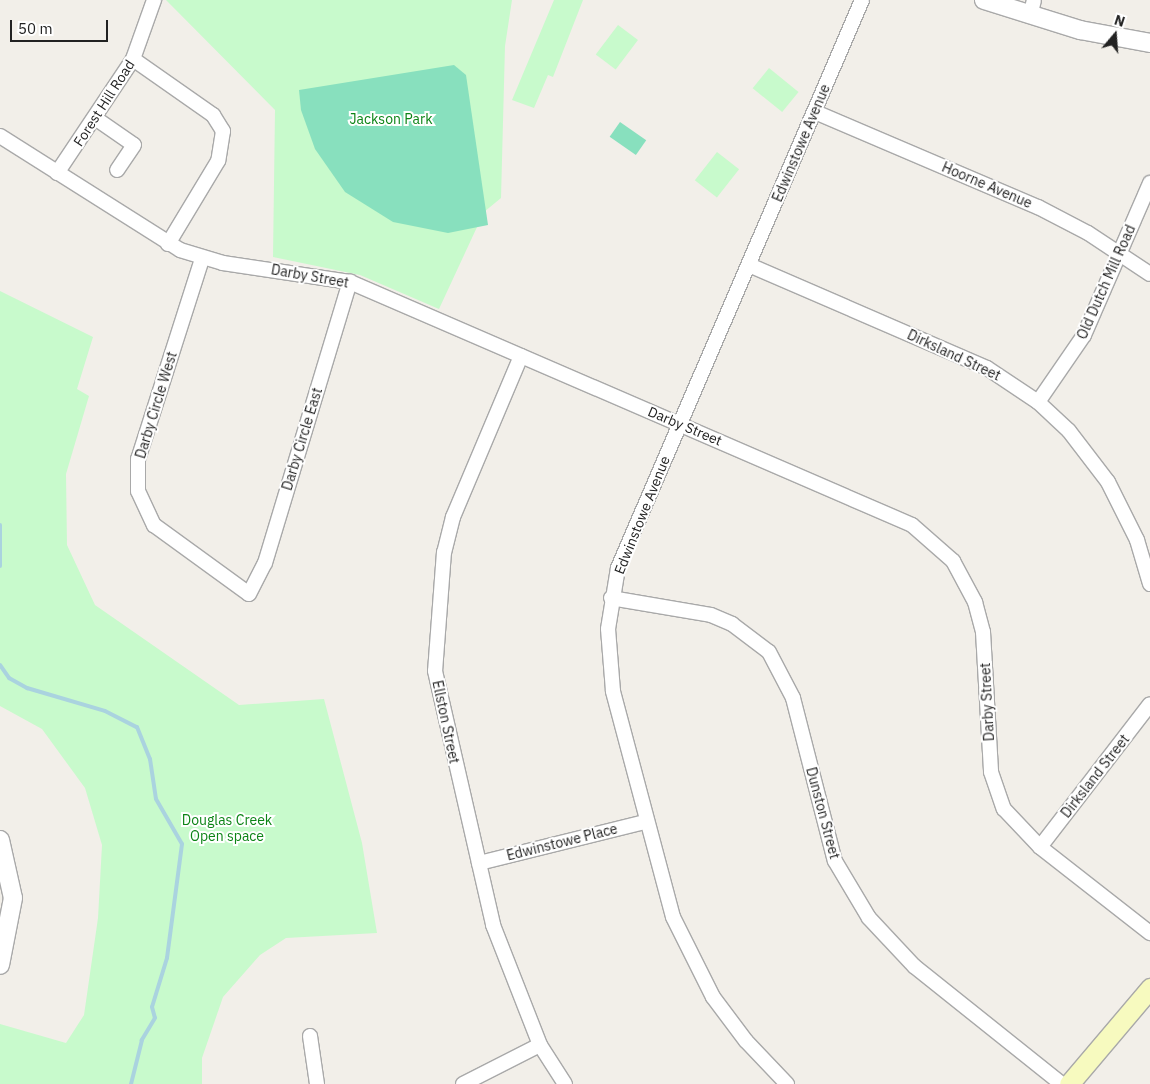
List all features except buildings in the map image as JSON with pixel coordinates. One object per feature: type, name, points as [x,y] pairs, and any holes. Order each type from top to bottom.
[{"type":"main road","points":[[1069,1084],[1150,988]]},
{"type":"street","name":"Forest Hill Road","points":[[57,174],[133,59],[154,0]]},
{"type":"street","name":"Edwinstowe Avenue","points":[[787,1084],[746,1041],[691,958],[673,917],[645,822],[613,691],[608,630],[611,598],[618,568],[862,0]]},
{"type":"street","points":[[984,0],[1032,8],[1150,43]]},
{"type":"street","points":[[133,59],[213,115],[223,131],[218,161],[168,244]]},
{"type":"street","name":"Hoorne Avenue","points":[[814,112],[1038,207],[1121,253],[1150,274]]},
{"type":"street","points":[[95,118],[134,145],[116,170]]},
{"type":"street","name":"Darby Street","points":[[0,136],[168,244],[202,259],[350,282],[890,514],[936,542],[953,561],[966,581],[982,632],[996,790],[1018,828],[1150,933]]},
{"type":"street","name":"Old Dutch Mill Road","points":[[1038,402],[1084,335],[1150,182]]},
{"type":"street","name":"Darby Circle West","points":[[202,259],[138,459],[138,491],[154,525],[249,594]]},
{"type":"street","name":"Dirksland Street","points":[[749,265],[987,368],[1038,402],[1069,431],[1108,482],[1137,540],[1150,584]]},
{"type":"street","name":"Darby Circle East","points":[[249,594],[265,563],[350,282]]},
{"type":"street","name":"Ellston Street","points":[[520,356],[453,517],[437,597],[438,699],[496,934],[540,1044],[565,1084]]},
{"type":"street","name":"Dunston Street","points":[[611,598],[711,615],[732,624],[769,652],[793,698],[835,862],[864,911],[914,966],[1062,1084]]},
{"type":"street","name":"Dirksland Street","points":[[1040,847],[1150,704]]},
{"type":"street","name":"Edwinstowe Place","points":[[479,863],[645,822]]},
{"type":"street","points":[[0,840],[13,898],[0,965]]},
{"type":"street","points":[[310,1036],[317,1084]]},
{"type":"street","points":[[463,1084],[540,1044]]},
{"type":"green space","name":"Jackson Park","points":[[166,0],[512,0],[505,46],[501,198],[484,212],[439,309],[360,275],[273,257],[275,110]]},
{"type":"green space","points":[[554,0],[583,0],[553,77],[548,75],[534,108],[512,100]]},
{"type":"green space","points":[[618,25],[638,40],[616,70],[596,55]]},
{"type":"green space","points":[[454,65],[466,75],[488,225],[448,233],[393,222],[345,192],[315,149],[301,110],[299,90]]},
{"type":"green space","points":[[769,68],[799,92],[782,112],[753,88]]},
{"type":"green space","points":[[620,122],[646,140],[636,155],[610,137]]},
{"type":"green space","points":[[717,152],[739,169],[717,198],[695,180]]},
{"type":"green space","name":"Douglas Creek Open space","points":[[0,291],[93,337],[77,389],[89,396],[66,474],[67,545],[95,605],[239,705],[324,699],[362,843],[377,933],[286,938],[260,955],[223,997],[202,1058],[202,1084],[0,1084],[0,1024],[66,1043],[84,1015],[98,918],[102,845],[85,788],[42,729],[0,706]]},
{"type":"waterway","points":[[0,525],[0,566]]},
{"type":"waterway","points":[[0,665],[9,678],[27,688],[105,711],[137,727],[150,759],[156,799],[182,844],[167,958],[152,1007],[155,1018],[142,1040],[131,1084]]}]
